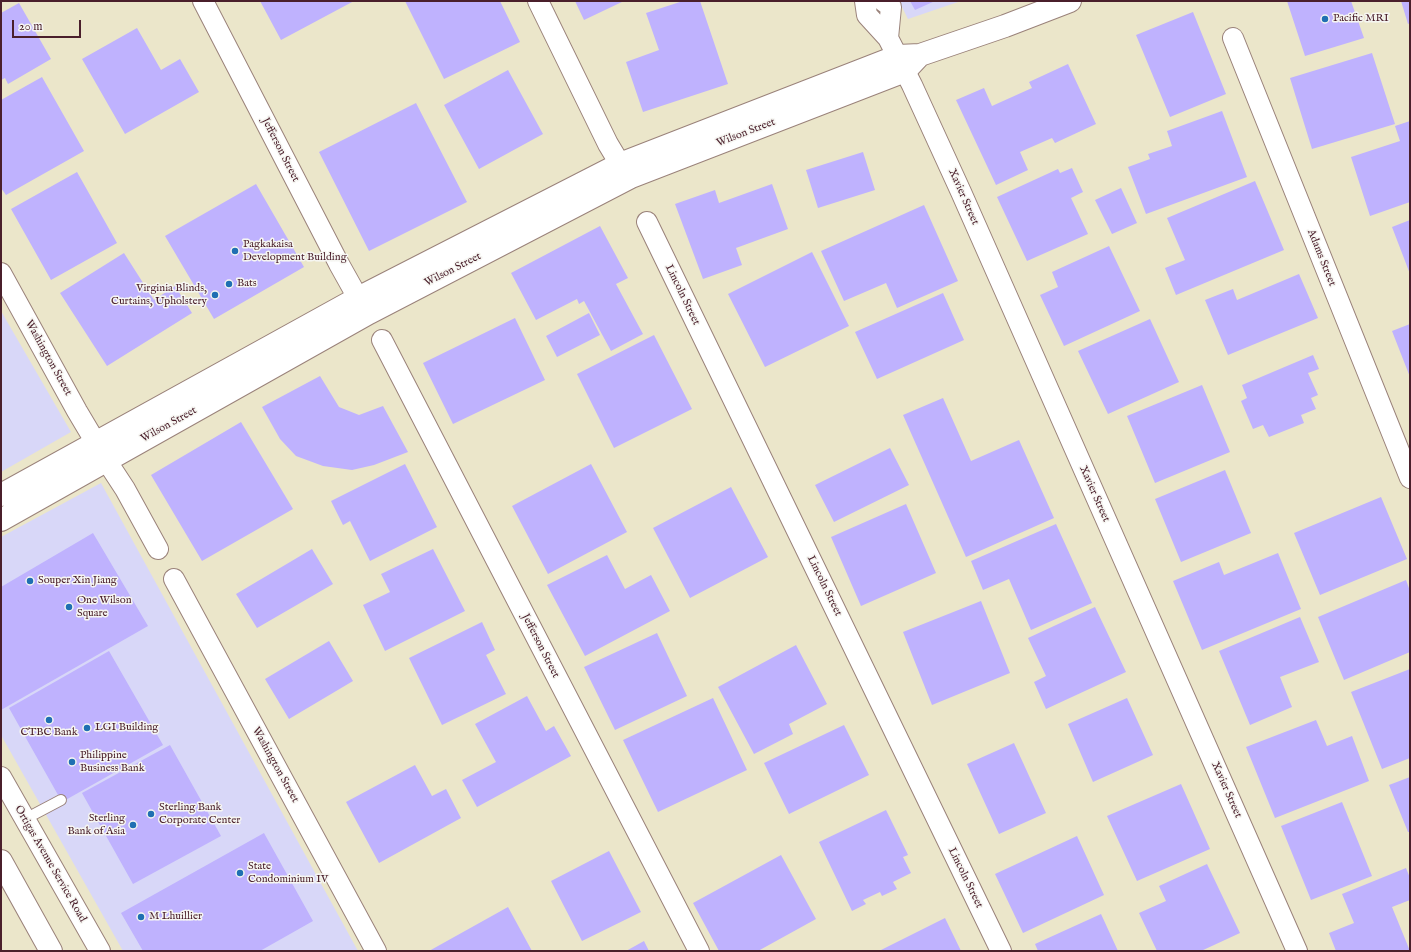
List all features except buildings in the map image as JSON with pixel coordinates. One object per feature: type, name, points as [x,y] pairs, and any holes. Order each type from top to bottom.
[{"type":"main road","name":"Wilson Street","points":[[1,520],[101,451],[358,298],[620,164],[903,55],[1005,26],[1070,1]]},
{"type":"main road","name":"Wilson Street","points":[[1,495],[58,464],[101,451],[631,177],[903,55]]},
{"type":"main road","points":[[1,861],[51,951]]},
{"type":"street","name":"Jefferson Street","points":[[203,1],[358,298]]},
{"type":"street","points":[[538,1],[608,144],[620,164]]},
{"type":"street","name":"Xavier Street","points":[[865,1],[867,15],[903,55]]},
{"type":"street","name":"Xavier Street","points":[[882,1],[891,7],[903,55],[961,192],[1297,951]]},
{"type":"street","name":"Adams Street","points":[[1233,38],[1410,478]]},
{"type":"street","name":"Lincoln Street","points":[[647,222],[1001,951]]},
{"type":"street","name":"Washington Street","points":[[1,273],[77,411],[125,489],[158,549]]},
{"type":"street","name":"Jefferson Street","points":[[382,340],[699,951]]},
{"type":"street","name":"Washington Street","points":[[174,579],[376,951]]},
{"type":"street","name":"Ortigas Avenue Service Road","points":[[1,777],[100,951]]},
{"type":"lane","points":[[25,819],[61,800]]},
{"type":"shaded area","points":[[899,1],[961,1],[908,19]]},
{"type":"shaded area","points":[[1,311],[71,432],[1,472]]},
{"type":"shaded area","points":[[101,483],[358,951],[123,951],[1,735],[1,537]]},
{"type":"place","name":"Pacific MRI","points":[[1325,19]]},
{"type":"place","name":"Pagkakaisa Development Building","points":[[235,251]]},
{"type":"place","name":"Bats","points":[[229,284]]},
{"type":"place","name":"Virginia Blinds, Curtains, Upholstery","points":[[215,295]]},
{"type":"place","name":"Souper Xin Jiang","points":[[30,581]]},
{"type":"place","name":"One Wilson Square","points":[[69,607]]},
{"type":"place","name":"CTBC Bank","points":[[49,720]]},
{"type":"place","name":"LGI Building","points":[[87,728]]},
{"type":"place","name":"Philippine Business Bank","points":[[72,762]]},
{"type":"place","name":"Sterling Bank Corporate Center","points":[[151,814]]},
{"type":"place","name":"Sterling Bank of Asia","points":[[133,825]]},
{"type":"place","name":"State Condominium IV","points":[[240,873]]},
{"type":"place","name":"M Lhuillier","points":[[141,917]]}]
